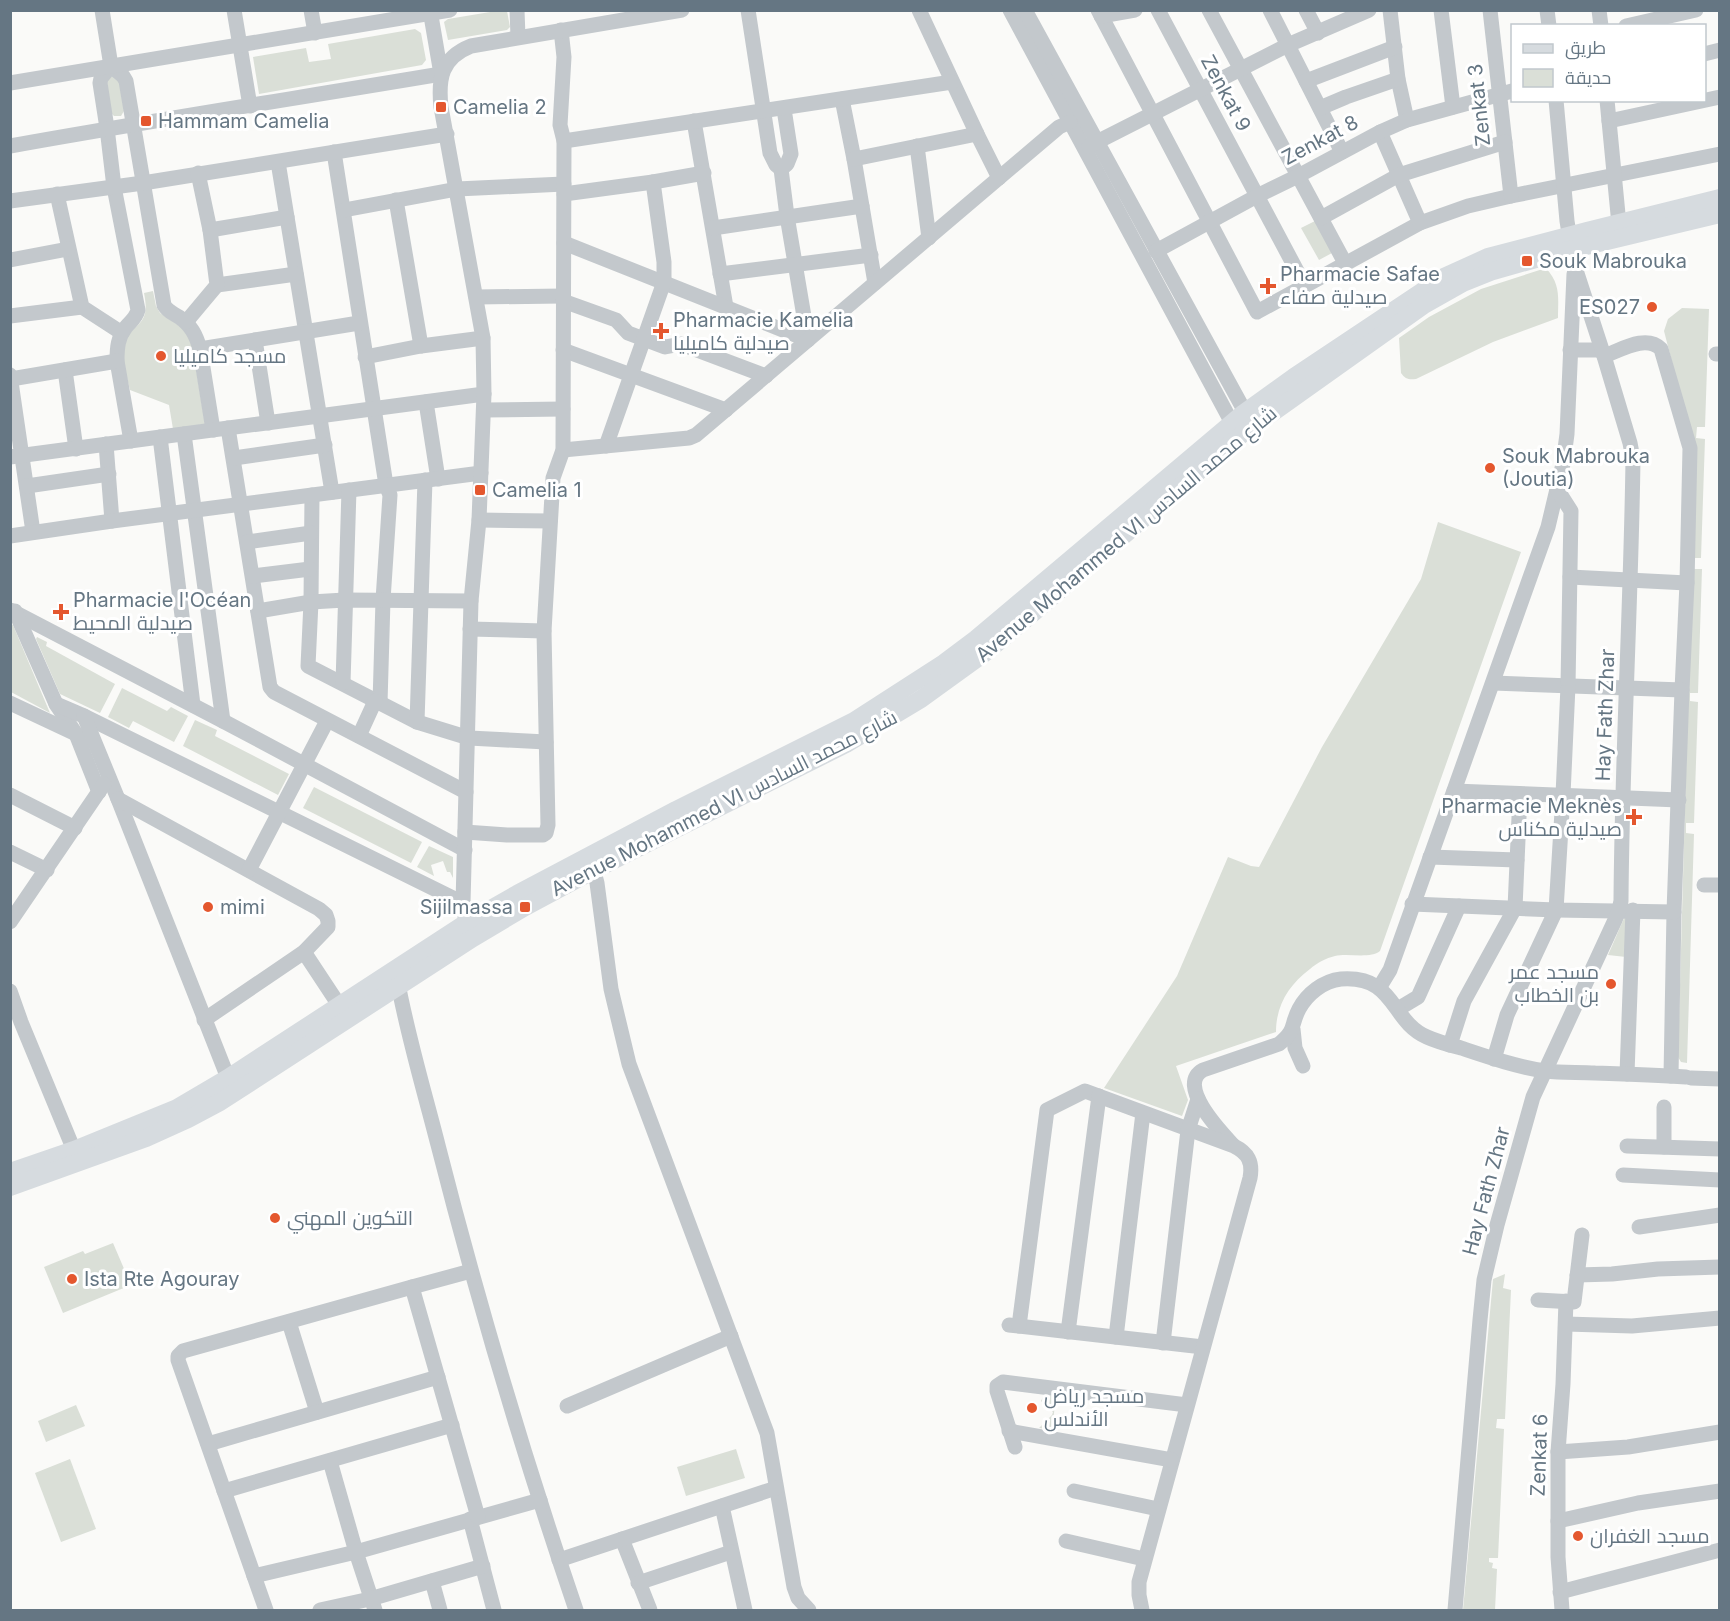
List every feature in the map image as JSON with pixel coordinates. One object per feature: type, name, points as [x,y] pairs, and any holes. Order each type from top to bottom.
[{"type":"main road","name":"Avenue Mohammed VI شارع محمد السادس","points":[[10,1172],[77,1156],[167,1129],[212,1106],[397,977],[469,931],[517,894],[591,862],[858,728],[944,663],[1029,606],[1294,377],[1444,277],[1488,257],[1572,250],[1620,230],[1719,198]]},
{"type":"main road","name":"Avenue Mohammed VI شارع محمد السادس","points":[[1620,230],[1719,214]]},
{"type":"main road","name":"Avenue Mohammed VI شارع محمد السادس","points":[[10,1187],[177,1108],[228,1078],[339,1005],[397,977]]},
{"type":"street","points":[[102,10],[111,66],[126,81],[164,305],[168,311],[186,322],[196,336],[220,429],[234,458],[270,687],[274,692],[327,721],[466,792]]},
{"type":"street","points":[[234,10],[250,106]]},
{"type":"street","points":[[311,10],[315,33]]},
{"type":"street","points":[[10,83],[315,33],[368,17],[450,10]]},
{"type":"street","points":[[517,10],[518,38]]},
{"type":"street","points":[[10,146],[441,74],[451,59],[463,49],[471,46],[682,10]]},
{"type":"street","points":[[748,10],[770,153],[781,170],[808,340]]},
{"type":"street","points":[[919,10],[999,178]]},
{"type":"street","points":[[1010,10],[1070,122],[1091,145],[1156,251],[1242,424]]},
{"type":"street","points":[[1025,10],[1091,145],[1242,424]]},
{"type":"street","points":[[1135,10],[1099,13],[1257,312],[1420,223],[1467,206],[1511,195],[1719,154]]},
{"type":"street","name":"Zenkat 9","points":[[1158,10],[1305,286]]},
{"type":"street","points":[[1209,10],[1345,263]]},
{"type":"street","points":[[1270,10],[1342,152]]},
{"type":"street","points":[[1306,10],[1318,33]]},
{"type":"street","points":[[1091,145],[1240,68],[1369,10]]},
{"type":"street","points":[[1390,10],[1398,79],[1407,120]]},
{"type":"street","points":[[1440,10],[1453,107]]},
{"type":"street","name":"Zenkat 3","points":[[1490,10],[1506,93],[1505,142],[1511,195]]},
{"type":"street","points":[[1645,19],[1696,10]]},
{"type":"street","points":[[431,12],[441,74],[440,90],[447,134],[483,338],[485,410],[479,520],[471,601],[463,903],[469,931]]},
{"type":"street","points":[[465,832],[543,835],[548,825],[544,631],[554,478],[563,450],[564,141],[561,125],[564,57],[561,30]]},
{"type":"street","points":[[1306,81],[1395,47]]},
{"type":"street","points":[[111,66],[101,78],[100,83],[114,187],[138,310],[122,333],[117,347],[117,361],[131,441]]},
{"type":"street","points":[[1320,108],[1398,79]]},
{"type":"street","points":[[564,141],[952,82]]},
{"type":"street","name":"Zenkat 8","points":[[1156,251],[1257,195],[1380,132],[1407,120],[1506,93]]},
{"type":"street","points":[[842,99],[875,283]]},
{"type":"street","points":[[1379,988],[1390,970],[1493,682],[1548,527],[1557,489],[1567,434],[1572,250],[1556,102]]},
{"type":"street","points":[[1607,102],[1620,230]]},
{"type":"street","points":[[1609,121],[1656,106],[1688,102]]},
{"type":"street","points":[[781,170],[787,164],[791,154],[784,109]]},
{"type":"street","points":[[694,121],[726,307]]},
{"type":"street","points":[[563,450],[689,438],[696,435],[1059,127],[1070,122]]},
{"type":"street","points":[[1380,132],[1420,223]]},
{"type":"street","points":[[10,201],[143,183],[447,134]]},
{"type":"street","points":[[854,159],[977,134]]},
{"type":"street","points":[[1321,218],[1399,175],[1505,142]]},
{"type":"street","points":[[917,146],[929,238]]},
{"type":"street","points":[[334,153],[373,409],[386,485],[390,495],[378,702],[359,736]]},
{"type":"street","points":[[278,162],[332,492]]},
{"type":"street","points":[[198,173],[210,230],[217,285]]},
{"type":"street","points":[[344,210],[457,189],[564,189],[653,182],[704,173]]},
{"type":"street","points":[[606,446],[664,282],[664,262],[653,182]]},
{"type":"street","points":[[57,194],[82,307]]},
{"type":"street","points":[[396,200],[421,346]]},
{"type":"street","points":[[713,228],[862,206]]},
{"type":"street","points":[[210,230],[287,218]]},
{"type":"street","points":[[564,243],[808,340]]},
{"type":"street","points":[[10,260],[68,249]]},
{"type":"street","name":"Hay Fath Zhar","points":[[1455,1611],[1484,1280],[1497,1225],[1533,1097],[1626,910],[1623,798],[1633,459],[1572,250]]},
{"type":"street","points":[[720,274],[871,255]]},
{"type":"street","points":[[186,322],[217,285],[296,274]]},
{"type":"street","points":[[476,297],[563,298],[616,320],[627,333],[665,347],[681,344],[766,376]]},
{"type":"street","points":[[10,316],[82,307],[122,333]]},
{"type":"street","points":[[200,349],[359,323]]},
{"type":"street","points":[[365,357],[421,346],[483,338]]},
{"type":"street","points":[[255,339],[268,423]]},
{"type":"street","points":[[1570,350],[1603,353],[1644,342],[1651,342],[1661,349],[1690,448],[1674,912],[1683,1077]]},
{"type":"street","points":[[563,350],[726,410]]},
{"type":"street","points":[[33,532],[27,486],[16,457],[11,377],[117,361]]},
{"type":"street","points":[[65,370],[76,449]]},
{"type":"street","points":[[16,457],[484,394]]},
{"type":"street","points":[[417,722],[421,600],[431,480],[426,402]]},
{"type":"street","points":[[485,410],[563,409]]},
{"type":"street","points":[[184,434],[223,721]]},
{"type":"street","points":[[160,437],[193,705]]},
{"type":"street","points":[[106,444],[112,521]]},
{"type":"street","points":[[234,458],[325,446]]},
{"type":"street","points":[[10,536],[481,473]]},
{"type":"street","points":[[27,486],[109,474]]},
{"type":"street","points":[[1494,1059],[1507,1015],[1556,910],[1568,686],[1571,511],[1557,489]]},
{"type":"street","points":[[343,683],[349,490]]},
{"type":"street","points":[[312,495],[308,666],[417,722],[469,738],[546,742]]},
{"type":"street","points":[[479,520],[550,521]]},
{"type":"street","points":[[247,542],[311,533]]},
{"type":"street","points":[[253,576],[310,569]]},
{"type":"street","points":[[1570,577],[1687,583]]},
{"type":"street","points":[[258,611],[311,602],[345,600],[471,601]]},
{"type":"street","points":[[12,609],[465,850]]},
{"type":"street","points":[[12,609],[56,704],[76,734],[99,792]]},
{"type":"street","points":[[470,629],[544,631]]},
{"type":"street","points":[[1493,682],[1682,690]]},
{"type":"street","points":[[10,703],[76,734]]},
{"type":"street","points":[[56,704],[463,903]]},
{"type":"street","points":[[84,716],[228,1078]]},
{"type":"street","points":[[249,870],[327,721]]},
{"type":"street","points":[[10,922],[110,777]]},
{"type":"street","points":[[1454,791],[1679,800]]},
{"type":"street","points":[[1450,1045],[1464,1001],[1515,908],[1520,794]]},
{"type":"street","points":[[10,795],[75,828]]},
{"type":"street","points":[[118,799],[319,909],[326,915],[328,927],[304,952],[204,1020]]},
{"type":"street","points":[[10,852],[46,870]]},
{"type":"street","points":[[1430,856],[1517,860]]},
{"type":"street","points":[[591,862],[611,989],[629,1064],[766,1433],[794,1587],[804,1610]]},
{"type":"street","points":[[1704,885],[1719,885]]},
{"type":"street","points":[[1412,904],[1674,912]]},
{"type":"street","points":[[1398,1009],[1418,997],[1459,906]]},
{"type":"street","points":[[1626,910],[1627,1074]]},
{"type":"street","points":[[304,952],[339,1005]]},
{"type":"street","points":[[397,977],[471,1271],[576,1611]]},
{"type":"street","points":[[1234,1146],[1211,1120],[1198,1099],[1193,1085],[1196,1076],[1199,1072],[1279,1044],[1293,1029],[1298,1011],[1308,995],[1323,985],[1339,979],[1357,979],[1379,988],[1388,995],[1412,1029],[1426,1037],[1494,1059],[1545,1071],[1719,1079]]},
{"type":"street","points":[[10,991],[77,1156]]},
{"type":"street","points":[[1293,1029],[1295,1048],[1303,1066]]},
{"type":"street","points":[[1142,1611],[1138,1595],[1144,1559],[1172,1460],[1252,1170],[1251,1162],[1247,1155],[1234,1146],[1085,1091],[1047,1110],[1014,1326],[1203,1347]]},
{"type":"street","points":[[1068,1332],[1099,1096]]},
{"type":"street","points":[[1163,1342],[1188,1130],[1198,1099]]},
{"type":"street","points":[[1664,1107],[1664,1147]]},
{"type":"street","points":[[1116,1337],[1143,1113]]},
{"type":"street","points":[[1627,1146],[1719,1149]]},
{"type":"street","points":[[1623,1175],[1719,1180]]},
{"type":"street","points":[[1638,1227],[1719,1215]]},
{"type":"street","points":[[1538,1300],[1574,1302],[1582,1235]]},
{"type":"street","points":[[1577,1275],[1719,1267]]},
{"type":"street","points":[[266,1611],[178,1360],[180,1353],[471,1271]]},
{"type":"street","points":[[412,1287],[452,1425],[494,1611]]},
{"type":"street","name":"Zenkat 6","points":[[1562,1611],[1558,1557],[1558,1452],[1566,1301]]},
{"type":"street","points":[[1566,1324],[1632,1326],[1719,1318]]},
{"type":"street","points":[[289,1322],[316,1412]]},
{"type":"street","points":[[567,1406],[731,1336]]},
{"type":"street","points":[[208,1444],[438,1377]]},
{"type":"street","points":[[1015,1447],[997,1391],[998,1386],[1003,1382],[1187,1405]]},
{"type":"street","points":[[224,1491],[452,1425]]},
{"type":"street","points":[[1009,1431],[1172,1460]]},
{"type":"street","points":[[1558,1452],[1628,1447],[1719,1432]]},
{"type":"street","points":[[330,1461],[373,1605]]},
{"type":"street","points":[[559,1560],[776,1488]]},
{"type":"street","points":[[1074,1491],[1158,1509]]},
{"type":"street","points":[[1558,1521],[1638,1503],[1719,1491]]},
{"type":"street","points":[[254,1576],[356,1552],[540,1500]]},
{"type":"street","points":[[722,1506],[745,1611]]},
{"type":"street","points":[[622,1539],[650,1611]]},
{"type":"street","points":[[1066,1541],[1144,1559]]},
{"type":"street","points":[[1560,1592],[1719,1550]]},
{"type":"street","points":[[639,1583],[731,1552]]},
{"type":"street","points":[[321,1610],[373,1605],[432,1581],[483,1566]]},
{"type":"street","points":[[432,1581],[440,1611]]},
{"type":"green space","points":[[507,11],[510,27],[507,30],[448,40],[444,22],[448,19]]},
{"type":"green space","points":[[415,29],[421,33],[426,60],[422,65],[259,94],[253,57],[306,48],[309,62],[331,59],[328,44]]},
{"type":"green space","points":[[112,76],[119,80],[124,111],[121,116],[114,116],[111,113],[107,83]]},
{"type":"green space","points":[[1315,221],[1332,253],[1319,260],[1301,228]]},
{"type":"green space","points":[[1546,268],[1556,286],[1558,318],[1493,342],[1416,379],[1407,379],[1401,373],[1399,338],[1429,317],[1481,289]]},
{"type":"green space","points":[[153,291],[160,313],[184,329],[191,338],[205,424],[173,429],[169,405],[130,390],[124,364],[124,345],[133,329],[144,317],[146,305],[144,293]]},
{"type":"green space","points":[[1682,308],[1709,309],[1705,427],[1697,427],[1696,438],[1705,439],[1701,558],[1693,558],[1693,569],[1702,569],[1698,693],[1690,693],[1690,701],[1698,702],[1694,823],[1686,823],[1686,833],[1694,834],[1687,1063],[1681,1062],[1678,1057],[1695,451],[1664,331],[1668,319]]},
{"type":"green space","points":[[1438,522],[1521,552],[1380,951],[1371,955],[1340,955],[1322,961],[1303,975],[1285,996],[1278,1013],[1276,1032],[1176,1066],[1188,1100],[1182,1116],[1104,1088],[1177,976],[1228,857],[1259,867],[1322,747],[1421,579]]},
{"type":"green space","points":[[10,624],[13,625],[50,713],[11,692]]},
{"type":"green space","points":[[37,637],[47,642],[46,646],[115,684],[100,713],[60,694]]},
{"type":"green space","points":[[122,688],[167,711],[171,707],[188,716],[174,742],[133,721],[129,728],[108,717]]},
{"type":"green space","points":[[195,720],[217,730],[215,736],[289,774],[278,795],[183,746]]},
{"type":"green space","points":[[314,787],[422,842],[411,863],[303,808]]},
{"type":"green space","points":[[429,846],[453,857],[453,878],[450,872],[447,872],[443,861],[431,865],[434,876],[417,867]]},
{"type":"green space","points":[[1625,916],[1627,917],[1626,957],[1608,955]]},
{"type":"green space","points":[[113,1243],[131,1285],[63,1313],[44,1267],[83,1251],[85,1254]]},
{"type":"green space","points":[[1505,1274],[1503,1288],[1511,1290],[1505,1419],[1497,1419],[1496,1428],[1504,1429],[1498,1558],[1489,1558],[1489,1562],[1493,1563],[1492,1568],[1497,1569],[1495,1610],[1463,1610],[1493,1279]]},
{"type":"green space","points":[[1044,1395],[1056,1396],[1052,1430],[1039,1428],[1053,1412],[1041,1401]]},
{"type":"green space","points":[[76,1405],[85,1426],[46,1442],[38,1421]]},
{"type":"green space","points":[[736,1449],[745,1478],[686,1496],[677,1467]]},
{"type":"green space","points":[[70,1459],[96,1529],[61,1542],[35,1473]]},
{"type":"place","name":"Camelia 2","points":[[441,107]]},
{"type":"place","name":"Hammam Camelia","points":[[146,121]]},
{"type":"place","name":"Souk Mabrouka","points":[[1527,261]]},
{"type":"place","name":"Pharmacie Safae صيدلية صفاء","points":[[1268,286]]},
{"type":"place","name":"ES027","points":[[1652,307]]},
{"type":"place","name":"Pharmacie Kamelia صيدلية كاميليا","points":[[661,331]]},
{"type":"place","name":"مسجد كاميليا","points":[[161,356]]},
{"type":"place","name":"Souk Mabrouka (Joutia)","points":[[1490,468]]},
{"type":"place","name":"Camelia 1","points":[[480,490]]},
{"type":"place","name":"Pharmacie l'Océan صيدلية المحيط","points":[[61,612]]},
{"type":"place","name":"Pharmacie Meknès صيدلية مكناس","points":[[1634,817]]},
{"type":"place","name":"mimi","points":[[208,907]]},
{"type":"place","name":"Sijilmassa","points":[[525,907]]},
{"type":"place","name":"مسجد عمر بن الخطاب","points":[[1611,984]]},
{"type":"place","name":"التكوين المهني","points":[[275,1218]]},
{"type":"place","name":"Ista Rte Agouray","points":[[72,1279]]},
{"type":"place","name":"مسجد رياض الأندلس","points":[[1032,1408]]},
{"type":"place","name":"مسجد الغفران","points":[[1578,1536]]}]
